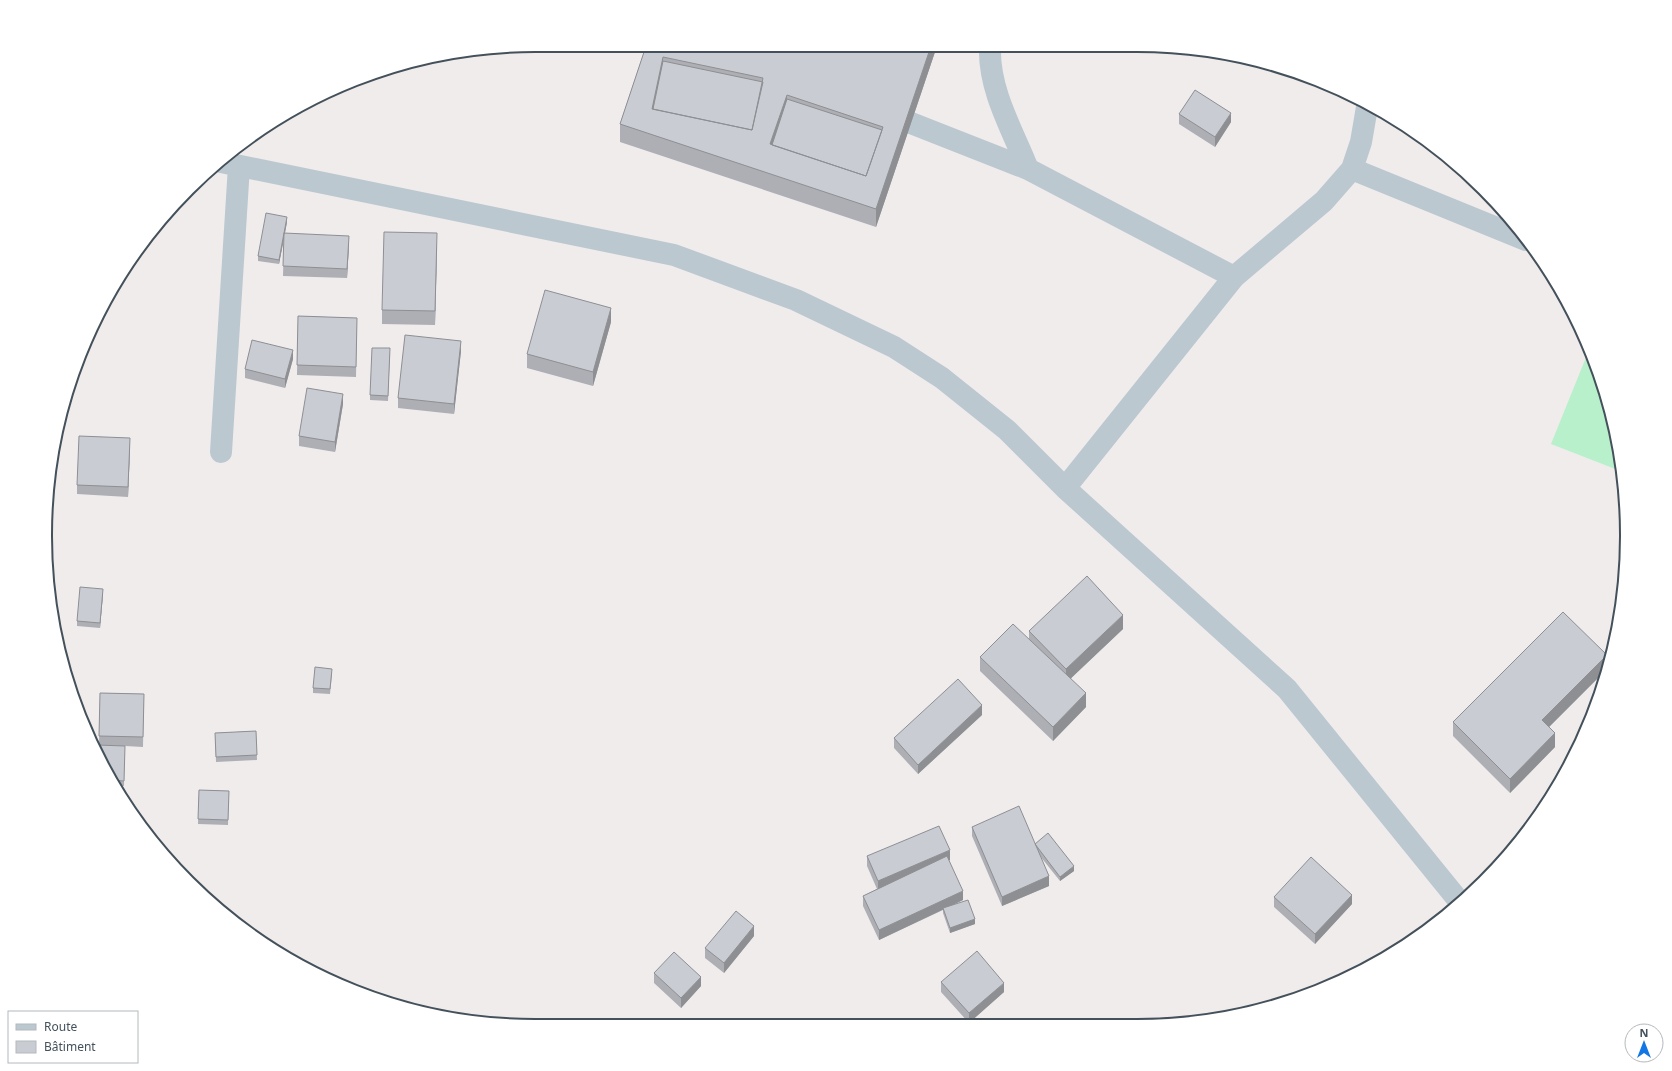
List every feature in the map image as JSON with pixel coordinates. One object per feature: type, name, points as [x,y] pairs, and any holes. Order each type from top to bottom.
[{"type":"street","points":[[990,52],[990,63],[996,90],[1028,169]]},
{"type":"street","points":[[864,105],[1028,169],[1234,277]]},
{"type":"street","points":[[1065,488],[1234,277],[1324,201],[1352,169],[1361,142],[1366,111]]},
{"type":"street","points":[[220,452],[230,164],[674,255],[796,300],[894,347],[942,378],[1007,430],[1065,488],[1287,689],[1456,898]]},
{"type":"street","points":[[1352,169],[1516,236]]},
{"type":"green space","points":[[1586,358],[1604,410],[1616,469],[1551,444]]},
{"type":"building","points":[[644,52],[929,52],[876,209],[620,124]],"holes":[[[663,57],[763,78],[752,130],[652,109]],[[787,95],[883,127],[866,176],[770,144]]]},
{"type":"building","points":[[663,61],[763,82],[752,130],[653,109]]},
{"type":"building","points":[[1195,90],[1231,113],[1215,137],[1179,114]]},
{"type":"building","points":[[787,99],[882,130],[866,176],[772,145]]},
{"type":"building","points":[[266,213],[287,217],[279,260],[258,256]]},
{"type":"building","points":[[384,232],[437,233],[435,311],[382,310]]},
{"type":"building","points":[[284,233],[349,236],[347,269],[283,266]]},
{"type":"building","points":[[545,290],[611,308],[593,372],[527,354]]},
{"type":"building","points":[[298,316],[357,318],[356,367],[297,365]]},
{"type":"building","points":[[405,335],[461,341],[454,404],[398,398]]},
{"type":"building","points":[[252,340],[293,350],[285,379],[245,369]]},
{"type":"building","points":[[372,348],[390,348],[388,396],[370,395]]},
{"type":"building","points":[[307,388],[343,394],[335,442],[299,436]]},
{"type":"building","points":[[79,436],[130,438],[128,487],[77,485]]},
{"type":"building","points":[[1087,576],[1123,615],[1066,669],[1029,631]]},
{"type":"building","points":[[80,587],[103,589],[100,623],[77,621]]},
{"type":"building","points":[[1563,612],[1606,654],[1605,657],[1542,720],[1555,733],[1510,779],[1453,722]]},
{"type":"building","points":[[1013,624],[1086,693],[1053,727],[980,657]]},
{"type":"building","points":[[315,667],[332,669],[330,689],[313,688]]},
{"type":"building","points":[[958,679],[982,705],[918,765],[894,738]]},
{"type":"building","points":[[100,693],[144,694],[143,737],[99,736]]},
{"type":"building","points":[[256,731],[257,755],[216,757],[215,733]]},
{"type":"building","points":[[100,745],[125,746],[124,781],[119,781]]},
{"type":"building","points":[[199,790],[229,791],[228,820],[198,819]]},
{"type":"building","points":[[1019,806],[1049,876],[1002,897],[972,827]]},
{"type":"building","points":[[939,826],[950,850],[878,881],[867,856]]},
{"type":"building","points":[[1048,833],[1074,866],[1060,877],[1035,844]]},
{"type":"building","points":[[947,856],[963,891],[879,930],[863,896]]},
{"type":"building","points":[[1311,857],[1352,895],[1315,934],[1274,897]]},
{"type":"building","points":[[968,900],[975,919],[950,928],[943,908]]},
{"type":"building","points":[[736,911],[754,926],[724,963],[705,948]]},
{"type":"building","points":[[977,951],[1004,983],[969,1013],[941,982]]},
{"type":"building","points":[[674,952],[701,977],[681,998],[654,973]]}]
